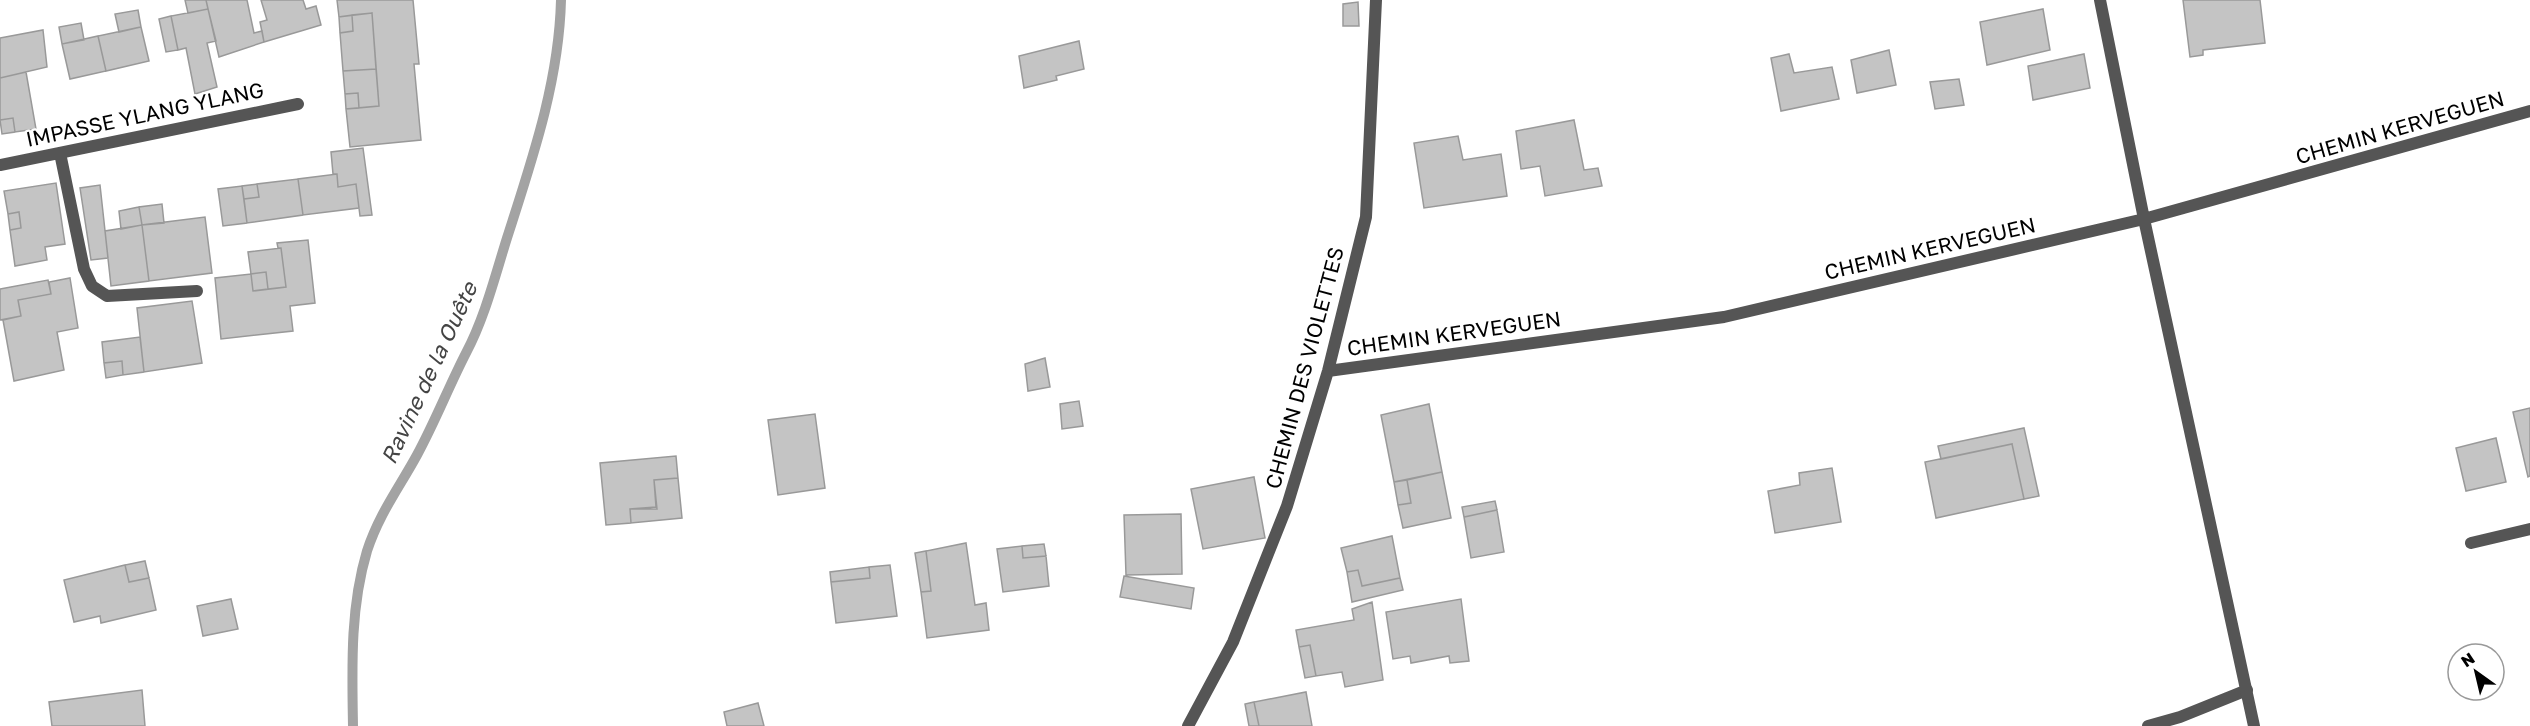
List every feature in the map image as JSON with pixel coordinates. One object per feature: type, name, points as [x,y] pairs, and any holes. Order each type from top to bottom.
[{"type":"street","name":"CHEMIN DES VIOLETTES","points":[[1188,726],[1233,642],[1287,506],[1328,371],[1366,217],[1376,0]]},
{"type":"street","points":[[2100,0],[2144,219],[2254,726]]},
{"type":"street","name":"IMPASSE YLANG YLANG","points":[[0,165],[298,104]]},
{"type":"street","name":"CHEMIN KERVEGUEN","points":[[1328,371],[1724,317],[2144,219],[2530,111]]},
{"type":"street","points":[[60,153],[84,269],[92,286],[106,296],[197,291]]},
{"type":"street","points":[[2470,543],[2530,529]]},
{"type":"street","points":[[2148,726],[2180,717],[2247,690]]},
{"type":"building","points":[[185,0],[206,0],[208,9],[188,13]]},
{"type":"building","points":[[206,0],[247,0],[254,33],[262,31],[264,42],[219,57]]},
{"type":"building","points":[[261,0],[303,0],[306,9],[316,6],[321,25],[264,42],[260,22],[267,20]]},
{"type":"building","points":[[337,0],[413,0],[419,64],[414,64],[421,140],[350,147],[346,109],[379,106],[372,13],[339,17]]},
{"type":"building","points":[[2183,0],[2260,0],[2265,43],[2203,50],[2203,55],[2190,57]]},
{"type":"building","points":[[1358,2],[1359,26],[1343,26],[1343,4]]},
{"type":"building","points":[[208,9],[216,41],[207,43],[217,87],[195,94],[186,48],[178,50],[171,16]]},
{"type":"building","points":[[2043,9],[2050,50],[1987,65],[1980,22]]},
{"type":"building","points":[[138,10],[141,27],[119,32],[115,14]]},
{"type":"building","points":[[372,13],[376,69],[343,71],[340,33],[353,31],[352,15]]},
{"type":"building","points":[[352,15],[353,31],[340,33],[339,17]]},
{"type":"building","points":[[171,16],[178,50],[166,52],[159,19]]},
{"type":"building","points":[[81,23],[84,40],[62,44],[59,27]]},
{"type":"building","points":[[141,27],[149,61],[106,71],[98,36]]},
{"type":"building","points":[[43,30],[47,67],[0,78],[0,38]]},
{"type":"building","points":[[98,36],[106,71],[70,79],[62,44]]},
{"type":"building","points":[[1079,41],[1084,69],[1056,76],[1057,80],[1024,88],[1019,56]]},
{"type":"building","points":[[1889,50],[1896,85],[1857,93],[1851,60]]},
{"type":"building","points":[[1789,54],[1794,73],[1832,67],[1839,99],[1781,111],[1771,58]]},
{"type":"building","points":[[2084,54],[2090,88],[2033,100],[2028,66]]},
{"type":"building","points":[[376,69],[379,106],[359,108],[358,93],[345,94],[343,71]]},
{"type":"building","points":[[26,72],[36,129],[15,132],[13,118],[0,120],[0,78]]},
{"type":"building","points":[[1959,79],[1964,105],[1935,109],[1930,82]]},
{"type":"building","points":[[358,93],[359,108],[346,109],[345,94]]},
{"type":"building","points":[[13,118],[15,132],[2,134],[0,120]]},
{"type":"building","points":[[1574,120],[1584,170],[1598,168],[1602,186],[1545,196],[1540,166],[1521,169],[1516,131]]},
{"type":"building","points":[[1458,136],[1463,160],[1501,154],[1507,196],[1424,208],[1414,143]]},
{"type":"building","points":[[363,148],[372,215],[360,216],[356,184],[338,187],[337,174],[333,174],[331,152]]},
{"type":"building","points":[[337,174],[338,187],[356,184],[359,208],[303,215],[298,179]]},
{"type":"building","points":[[298,179],[303,215],[247,223],[244,199],[259,197],[257,184]]},
{"type":"building","points":[[56,183],[65,244],[45,247],[47,260],[15,266],[10,230],[21,228],[19,212],[8,214],[4,191]]},
{"type":"building","points":[[257,184],[259,197],[244,199],[242,186]]},
{"type":"building","points":[[100,185],[108,258],[91,260],[80,188]]},
{"type":"building","points":[[242,186],[247,223],[223,226],[218,189]]},
{"type":"building","points":[[162,204],[164,223],[142,225],[139,207]]},
{"type":"building","points":[[139,207],[142,225],[121,229],[119,211]]},
{"type":"building","points":[[19,212],[21,228],[10,230],[8,214]]},
{"type":"building","points":[[205,217],[212,273],[149,281],[142,225]]},
{"type":"building","points":[[142,225],[149,281],[111,286],[105,231]]},
{"type":"building","points":[[308,240],[315,303],[290,306],[293,331],[221,339],[215,278],[251,274],[253,291],[286,287],[281,248],[278,248],[277,243]]},
{"type":"building","points":[[281,248],[286,287],[268,289],[266,272],[251,274],[248,252]]},
{"type":"building","points":[[266,272],[268,289],[253,291],[251,274]]},
{"type":"building","points":[[70,278],[78,328],[57,332],[64,370],[14,381],[3,320],[21,316],[18,300],[51,294],[49,282]]},
{"type":"building","points":[[48,280],[51,294],[18,300],[21,316],[0,320],[0,289]]},
{"type":"building","points":[[192,301],[202,363],[144,372],[137,308]]},
{"type":"building","points":[[140,337],[144,372],[123,375],[122,361],[104,363],[102,342]]},
{"type":"building","points":[[1045,358],[1050,387],[1028,391],[1025,364]]},
{"type":"building","points":[[122,361],[123,375],[106,378],[104,363]]},
{"type":"building","points":[[1079,401],[1083,426],[1062,429],[1060,404]]},
{"type":"building","points":[[1429,404],[1442,472],[1394,482],[1381,415]]},
{"type":"building","points":[[2530,408],[2530,476],[2528,477],[2513,412]]},
{"type":"building","points":[[815,414],[825,488],[778,495],[768,420]]},
{"type":"building","points":[[2024,428],[2039,496],[2024,499],[2012,444],[1941,459],[1938,446]]},
{"type":"building","points":[[2496,438],[2506,482],[2466,491],[2456,448]]},
{"type":"building","points":[[2012,444],[2024,499],[1936,518],[1925,462]]},
{"type":"building","points":[[676,456],[678,478],[654,480],[656,507],[630,509],[631,523],[606,525],[600,463]]},
{"type":"building","points":[[1832,468],[1841,522],[1775,533],[1768,491],[1800,485],[1799,473]]},
{"type":"building","points":[[1442,472],[1451,518],[1403,528],[1398,505],[1411,503],[1407,480]]},
{"type":"building","points":[[1254,477],[1265,538],[1203,549],[1191,489]]},
{"type":"building","points":[[678,478],[682,518],[631,523],[630,509],[657,509],[654,480]]},
{"type":"building","points":[[1407,480],[1411,503],[1398,505],[1394,482]]},
{"type":"building","points":[[1495,501],[1497,510],[1464,517],[1462,507]]},
{"type":"building","points":[[1497,510],[1504,552],[1471,558],[1464,517]]},
{"type":"building","points":[[1181,514],[1182,574],[1126,575],[1124,515]]},
{"type":"building","points":[[1392,536],[1400,578],[1362,586],[1358,570],[1347,572],[1341,548]]},
{"type":"building","points":[[966,543],[975,605],[986,603],[989,630],[927,638],[921,592],[931,591],[926,551]]},
{"type":"building","points":[[1044,544],[1046,556],[1023,558],[1022,546]]},
{"type":"building","points":[[1022,546],[1023,558],[1046,556],[1049,586],[1003,592],[997,549]]},
{"type":"building","points":[[926,551],[931,591],[921,592],[915,553]]},
{"type":"building","points":[[145,561],[149,578],[129,582],[125,565]]},
{"type":"building","points":[[125,565],[129,582],[149,578],[156,610],[101,623],[100,616],[74,622],[64,580]]},
{"type":"building","points":[[890,565],[897,616],[836,623],[831,582],[870,578],[869,567]]},
{"type":"building","points":[[869,567],[870,578],[831,582],[830,572]]},
{"type":"building","points":[[1358,570],[1362,586],[1400,578],[1403,590],[1352,602],[1347,572]]},
{"type":"building","points":[[1124,576],[1194,588],[1191,609],[1120,597]]},
{"type":"building","points":[[231,599],[238,629],[203,636],[197,606]]},
{"type":"building","points":[[1461,599],[1469,661],[1450,663],[1449,656],[1411,663],[1410,656],[1393,659],[1386,612]]},
{"type":"building","points":[[1372,602],[1383,680],[1345,687],[1342,672],[1316,676],[1310,645],[1299,647],[1296,630],[1354,620],[1352,609]]},
{"type":"building","points":[[1310,645],[1316,676],[1305,678],[1299,647]]},
{"type":"building","points":[[142,690],[145,726],[52,726],[49,702]]},
{"type":"building","points":[[1306,692],[1312,726],[1259,726],[1254,702]]},
{"type":"building","points":[[1254,702],[1259,726],[1249,726],[1245,704]]},
{"type":"building","points":[[758,703],[764,726],[727,726],[724,712]]},
{"type":"waterway","name":"Ravine de la Ouête","points":[[353,726],[355,616],[361,572],[367,551],[383,513],[430,430],[484,311],[543,120],[555,61],[561,0]]}]
